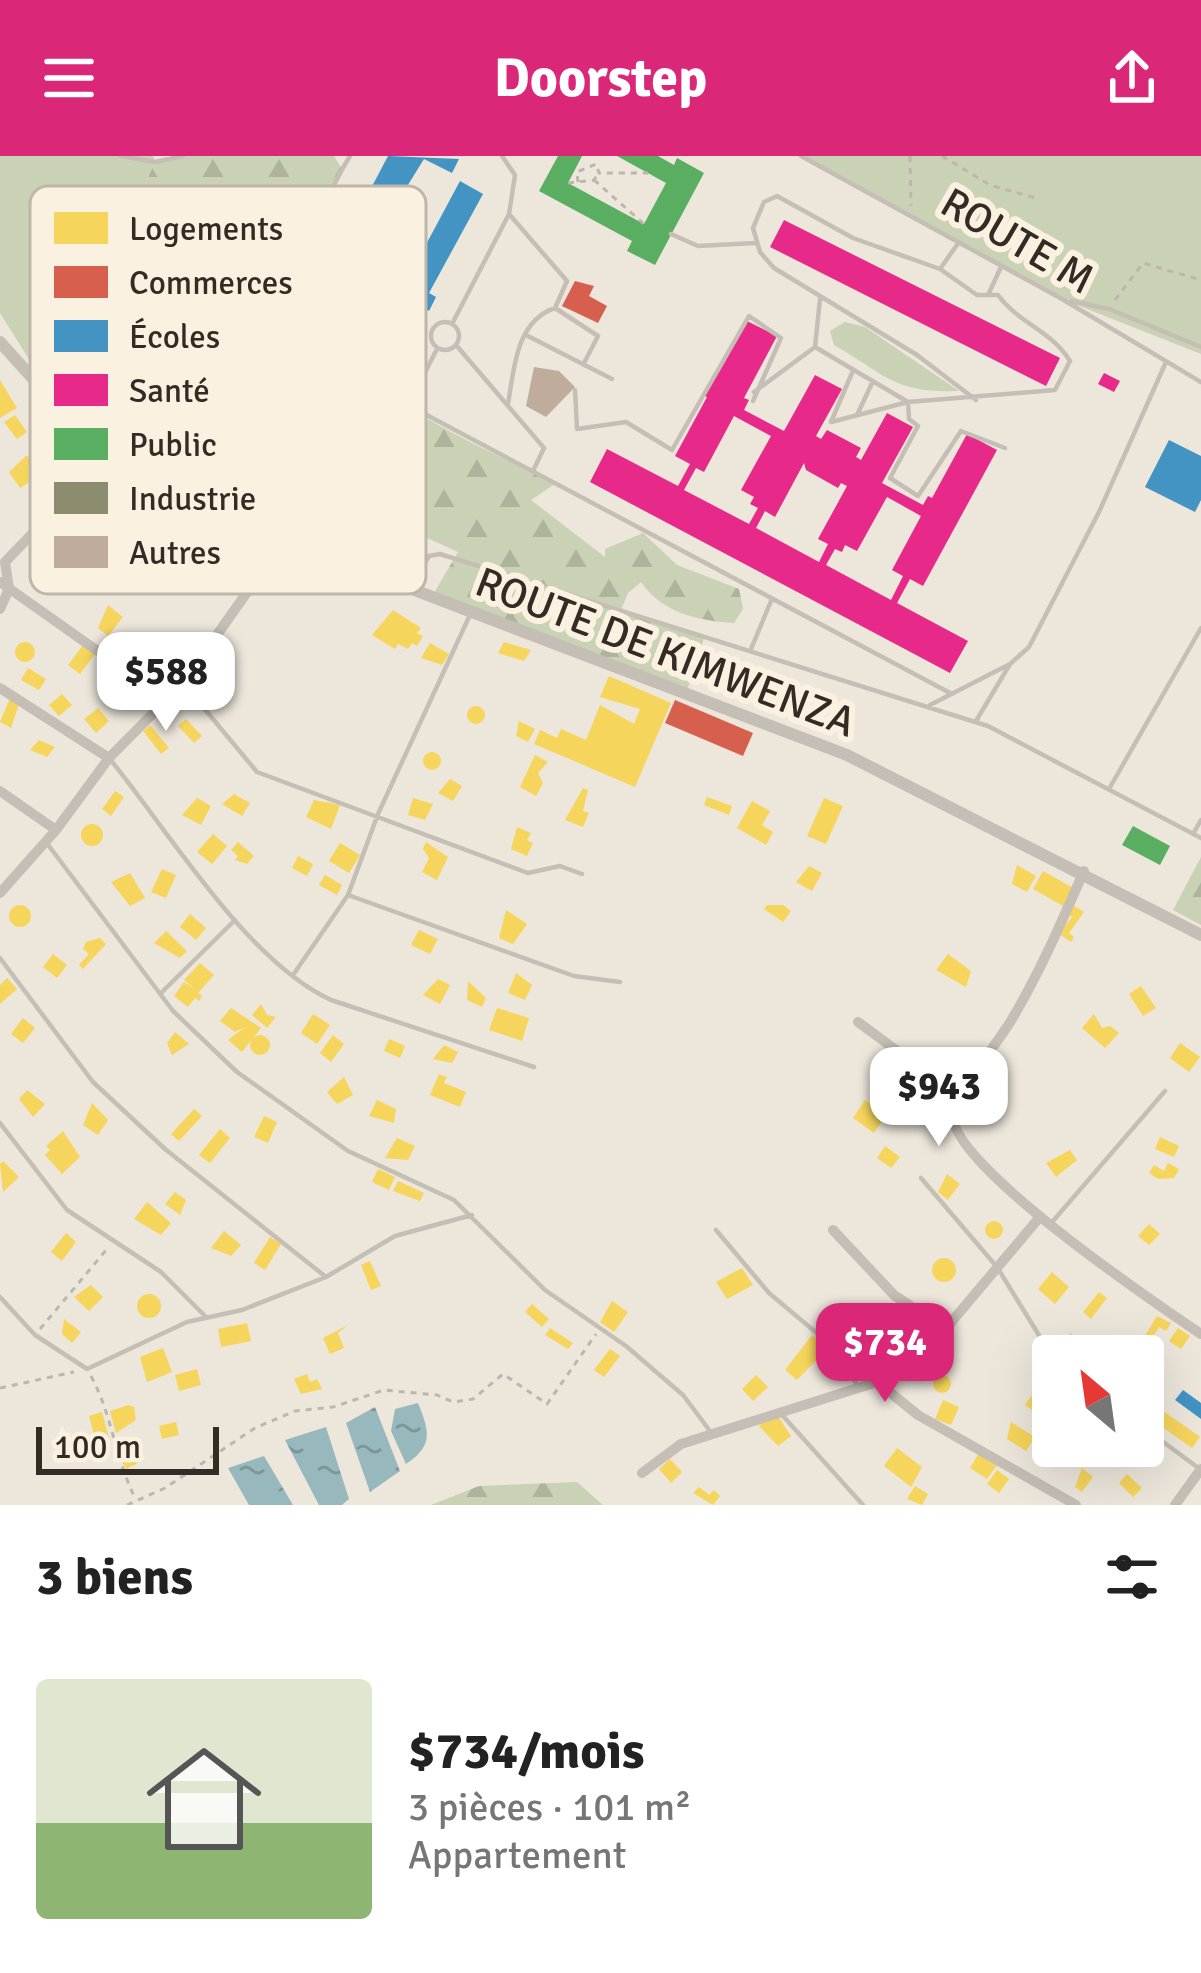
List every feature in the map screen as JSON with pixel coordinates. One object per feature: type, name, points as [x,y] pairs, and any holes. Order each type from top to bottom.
[{"type":"street","name":"ROUTE DE KIMWENZA","points":[[0,342],[30,378]]},
{"type":"street","points":[[0,609],[5,562],[30,536]]},
{"type":"street","points":[[4,585],[109,658],[180,687]]},
{"type":"street","points":[[0,893],[56,830],[109,758],[180,687],[246,594]]},
{"type":"street","name":"ROUTE DE KIMWENZA","points":[[426,594],[847,754],[1084,871],[1201,935]]},
{"type":"street","points":[[0,688],[109,758]]},
{"type":"street","points":[[0,791],[56,830]]},
{"type":"street","points":[[952,1117],[1017,1011],[1084,871]]},
{"type":"street","points":[[858,1022],[922,1070],[963,1144],[1044,1221],[1201,1334]]},
{"type":"street","points":[[642,1473],[681,1444],[878,1382],[921,1358],[997,1267],[1044,1221]]},
{"type":"street","points":[[833,1230],[894,1295],[946,1330]]},
{"type":"street","points":[[878,1382],[918,1414],[1076,1505]]},
{"type":"street","points":[[1175,1505],[1201,1470]]},
{"type":"lane","points":[[121,156],[154,162],[183,156]]},
{"type":"lane","points":[[336,186],[350,156]]},
{"type":"lane","points":[[452,324],[509,214],[515,175],[502,156]]},
{"type":"lane","name":"ROUTE M","points":[[802,156],[1062,299],[1201,382]]},
{"type":"lane","points":[[853,371],[830,422],[908,402],[976,400],[1055,390],[1070,361],[1050,335],[1010,310],[998,295],[977,295],[940,269],[853,238],[777,196],[758,210],[755,243],[774,268],[917,355],[976,400]]},
{"type":"lane","points":[[508,404],[526,334],[540,314],[555,308],[567,281],[509,214]]},
{"type":"lane","points":[[671,234],[694,245],[755,243]]},
{"type":"lane","points":[[940,269],[959,242]]},
{"type":"lane","points":[[988,295],[1001,266]]},
{"type":"lane","points":[[754,392],[815,347],[820,299]]},
{"type":"lane","points":[[1062,299],[1108,309],[1201,347]]},
{"type":"lane","points":[[555,308],[599,338],[584,363]]},
{"type":"lane","points":[[575,390],[577,429],[626,422],[672,450],[748,316],[781,338],[753,401]]},
{"type":"lane","points":[[452,324],[459,334],[456,345]]},
{"type":"lane","points":[[437,349],[430,339],[434,327],[452,324]]},
{"type":"lane","points":[[526,334],[611,379]]},
{"type":"lane","points":[[456,345],[545,452],[532,472]]},
{"type":"lane","points":[[437,349],[456,345]]},
{"type":"lane","points":[[815,347],[908,402]]},
{"type":"lane","points":[[426,370],[437,349]]},
{"type":"lane","points":[[930,705],[1010,664],[1029,647],[1064,584],[1166,362]]},
{"type":"lane","points":[[858,413],[873,381]]},
{"type":"lane","points":[[908,402],[909,418],[919,426],[890,478],[918,496],[961,430],[1004,448]]},
{"type":"lane","points":[[426,415],[952,694]]},
{"type":"lane","points":[[426,561],[440,554],[930,705],[976,722],[1197,836],[1201,820]]},
{"type":"lane","points":[[752,649],[771,601]]},
{"type":"lane","points":[[293,975],[348,895],[378,814],[472,612]]},
{"type":"lane","points":[[1109,788],[1201,628]]},
{"type":"lane","points":[[976,722],[1010,664]]},
{"type":"lane","points":[[180,687],[254,770],[528,873],[560,866],[582,874]]},
{"type":"lane","points":[[109,758],[235,920],[293,975],[326,998],[534,1066]]},
{"type":"lane","points":[[46,842],[179,1019],[260,1089],[348,1151],[450,1198],[519,1267],[683,1395],[712,1434]]},
{"type":"lane","points":[[348,895],[574,976],[620,982]]},
{"type":"lane","points":[[162,992],[235,920]]},
{"type":"lane","points":[[0,958],[93,1082],[165,1149],[326,1277]]},
{"type":"lane","points":[[1044,1221],[1165,1091]]},
{"type":"lane","points":[[0,1123],[67,1210],[160,1272],[206,1317]]},
{"type":"lane","points":[[0,1139],[6,1132]]},
{"type":"lane","points":[[921,1178],[997,1267],[1039,1335]]},
{"type":"lane","points":[[0,1297],[35,1335],[87,1369],[206,1317],[242,1310],[326,1277],[395,1236],[472,1216]]},
{"type":"lane","points":[[716,1231],[769,1294],[825,1340],[860,1388]]},
{"type":"lane","points":[[779,1411],[863,1505]]},
{"type":"lane","points":[[1164,1443],[1201,1470]]},
{"type":"path","points":[[596,156],[599,172]]},
{"type":"path","points":[[910,156],[910,214]]},
{"type":"path","points":[[942,156],[990,184],[1039,199]]},
{"type":"path","points":[[578,182],[577,172],[596,164]]},
{"type":"path","points":[[599,172],[648,173]]},
{"type":"path","points":[[594,180],[599,172]]},
{"type":"path","points":[[568,183],[594,180],[644,224]]},
{"type":"path","points":[[1108,309],[1143,263],[1201,280]]},
{"type":"path","points":[[35,1335],[115,1240]]},
{"type":"path","points":[[127,1505],[165,1487],[255,1428],[296,1411],[333,1408],[385,1390],[437,1395],[453,1402],[473,1399],[503,1374],[548,1404],[600,1328]]},
{"type":"path","points":[[0,1388],[87,1369],[106,1402],[112,1449],[136,1500]]},
{"type":"green space","points":[[0,156],[153,156],[155,162],[144,186],[30,186],[30,361],[0,313]]},
{"type":"green space","points":[[181,156],[334,156],[342,169],[335,186],[144,186],[155,162]]},
{"type":"green space","points":[[803,156],[1201,156],[1201,354],[1062,299]]},
{"type":"green space","points":[[845,322],[865,327],[959,391],[919,389],[880,374],[834,345],[830,331]]},
{"type":"green space","points":[[426,417],[555,484],[531,500],[605,557],[605,549],[643,533],[677,565],[739,589],[743,609],[734,623],[708,620],[659,601],[641,582],[628,593],[621,610],[705,635],[687,691],[434,593],[458,552],[426,537]]},
{"type":"green space","points":[[1201,857],[1201,925],[1173,910]]},
{"type":"green space","points":[[577,1482],[603,1505],[431,1505],[479,1486]]},
{"type":"water","points":[[418,1403],[427,1438],[406,1464],[391,1431],[395,1409]]},
{"type":"water","points":[[375,1407],[400,1471],[370,1492],[346,1423]]},
{"type":"water","points":[[326,1427],[349,1499],[342,1505],[319,1505],[285,1440]]},
{"type":"water","points":[[264,1456],[293,1505],[249,1505],[228,1468]]},
{"type":"building: Logements","points":[[0,380],[17,408],[0,418]]},
{"type":"building: Logements","points":[[15,415],[27,432],[17,439],[4,422]]},
{"type":"building: Logements","points":[[30,456],[30,482],[20,488],[9,472]]},
{"type":"building: Logements","points":[[108,605],[123,617],[108,636],[98,628]]},
{"type":"building: Logements","points":[[393,610],[421,628],[417,633],[423,636],[417,646],[412,643],[408,649],[398,644],[395,649],[372,635]]},
{"type":"building: Logements","points":[[167,639],[184,646],[171,662],[157,650]]},
{"type":"building: Logements","points":[[25,642],[35,652],[25,662],[15,652]]},
{"type":"building: Logements","points":[[504,642],[531,650],[524,661],[498,653]]},
{"type":"building: Logements","points":[[430,643],[449,654],[442,665],[421,658]]},
{"type":"building: Logements","points":[[83,645],[95,654],[80,674],[68,665]]},
{"type":"building: Logements","points":[[28,668],[46,679],[39,690],[21,680]]},
{"type":"building: Logements","points":[[609,676],[671,703],[635,787],[534,744],[540,730],[557,738],[561,729],[586,740],[600,705],[634,724],[640,709],[600,697]]},
{"type":"building: Logements","points":[[62,694],[72,705],[59,716],[49,705]]},
{"type":"building: Logements","points":[[10,698],[19,704],[11,728],[0,722]]},
{"type":"building: Logements","points":[[476,706],[485,715],[476,724],[467,715]]},
{"type":"building: Logements","points":[[98,708],[109,721],[96,733],[84,719]]},
{"type":"building: Logements","points":[[186,719],[202,736],[194,743],[178,726]]},
{"type":"building: Logements","points":[[519,721],[535,729],[528,742],[516,736]]},
{"type":"building: Logements","points":[[150,725],[169,748],[161,754],[143,731]]},
{"type":"building: Logements","points":[[39,740],[55,747],[47,757],[30,750]]},
{"type":"building: Logements","points":[[432,752],[441,761],[432,770],[423,761]]},
{"type":"building: Logements","points":[[535,755],[548,762],[538,773],[543,783],[536,796],[520,787]]},
{"type":"building: Logements","points":[[450,779],[462,786],[453,801],[438,793]]},
{"type":"building: Logements","points":[[583,788],[588,790],[583,811],[589,813],[583,827],[565,820]]},
{"type":"building: Logements","points":[[115,791],[124,797],[111,816],[102,809]]},
{"type":"building: Logements","points":[[234,794],[250,803],[242,816],[222,804]]},
{"type":"building: Logements","points":[[707,797],[732,806],[729,815],[704,805]]},
{"type":"building: Logements","points":[[197,798],[211,806],[201,825],[182,815]]},
{"type":"building: Logements","points":[[413,798],[433,804],[425,820],[408,815]]},
{"type":"building: Logements","points":[[824,798],[843,806],[826,844],[807,836]]},
{"type":"building: Logements","points":[[314,800],[340,805],[331,829],[306,817]]},
{"type":"building: Logements","points":[[752,801],[770,811],[762,825],[773,832],[766,845],[737,828]]},
{"type":"building: Logements","points":[[92,824],[103,835],[92,846],[81,835]]},
{"type":"building: Logements","points":[[517,827],[531,833],[527,840],[533,843],[527,856],[511,849]]},
{"type":"building: Logements","points":[[213,834],[227,846],[212,864],[197,852]]},
{"type":"building: Logements","points":[[238,842],[254,856],[247,864],[235,860],[238,856],[231,850]]},
{"type":"building: Logements","points":[[426,842],[448,857],[437,880],[422,872],[429,858],[423,849]]},
{"type":"building: Logements","points":[[340,843],[360,855],[349,873],[329,861]]},
{"type":"building: Logements","points":[[298,856],[313,864],[307,876],[292,868]]},
{"type":"building: Logements","points":[[1017,865],[1036,876],[1027,892],[1012,884]]},
{"type":"building: Logements","points":[[809,866],[822,873],[812,891],[796,882]]},
{"type":"building: Logements","points":[[162,869],[176,875],[166,898],[151,892]]},
{"type":"building: Logements","points":[[1043,871],[1075,889],[1065,907],[1033,889]]},
{"type":"building: Logements","points":[[130,873],[145,898],[130,906],[111,882]]},
{"type":"building: Logements","points":[[325,875],[342,885],[337,895],[319,885]]},
{"type":"building: Logements","points":[[20,905],[31,916],[20,927],[9,916]]},
{"type":"building: Logements","points":[[783,905],[791,911],[783,922],[764,909]]},
{"type":"building: Logements","points":[[1073,905],[1084,912],[1069,933],[1074,937],[1071,942],[1059,934],[1072,917],[1067,914]]},
{"type":"building: Logements","points":[[506,910],[527,924],[513,944],[499,938]]},
{"type":"building: Logements","points":[[190,914],[206,928],[196,940],[180,927]]},
{"type":"building: Logements","points":[[419,930],[438,939],[430,954],[411,945]]},
{"type":"building: Logements","points":[[166,931],[187,951],[180,958],[154,943]]},
{"type":"building: Logements","points":[[100,938],[106,944],[83,969],[79,965],[89,954],[83,949],[86,942]]},
{"type":"building: Logements","points":[[53,954],[67,965],[57,978],[43,967]]},
{"type":"building: Logements","points":[[948,954],[971,971],[966,987],[936,970]]},
{"type":"building: Logements","points":[[200,963],[214,975],[198,993],[199,1001],[195,998],[188,1007],[174,996],[184,982],[195,989],[184,980]]},
{"type":"building: Logements","points":[[516,973],[532,985],[525,1000],[508,993]]},
{"type":"building: Logements","points":[[7,978],[17,989],[0,1004],[0,985]]},
{"type":"building: Logements","points":[[438,979],[450,985],[440,1004],[423,995]]},
{"type":"building: Logements","points":[[468,981],[486,998],[482,1007],[467,1000]]},
{"type":"building: Logements","points":[[1141,986],[1156,1008],[1143,1016],[1129,994]]},
{"type":"building: Logements","points":[[261,1004],[267,1015],[276,1017],[267,1028],[252,1015]]},
{"type":"building: Logements","points":[[231,1008],[261,1028],[242,1052],[228,1040],[245,1027],[235,1032],[220,1021]]},
{"type":"building: Logements","points":[[497,1008],[529,1018],[522,1041],[489,1030]]},
{"type":"building: Logements","points":[[313,1014],[330,1025],[317,1044],[301,1033]]},
{"type":"building: Logements","points":[[1094,1014],[1102,1028],[1110,1026],[1119,1033],[1105,1048],[1082,1028]]},
{"type":"building: Logements","points":[[23,1018],[35,1028],[23,1043],[11,1034]]},
{"type":"building: Logements","points":[[175,1032],[189,1044],[172,1055],[167,1043]]},
{"type":"building: Logements","points":[[260,1035],[270,1045],[260,1055],[250,1045]]},
{"type":"building: Logements","points":[[333,1035],[344,1044],[331,1062],[320,1053]]},
{"type":"building: Logements","points":[[389,1039],[405,1046],[400,1058],[384,1051]]},
{"type":"building: Logements","points":[[1180,1043],[1200,1057],[1189,1072],[1170,1058]]},
{"type":"building: Logements","points":[[444,1045],[458,1052],[452,1063],[433,1059]]},
{"type":"building: Logements","points":[[439,1074],[447,1077],[444,1083],[466,1092],[460,1107],[430,1095]]},
{"type":"building: Logements","points":[[344,1077],[353,1095],[337,1104],[327,1092]]},
{"type":"building: Logements","points":[[895,1088],[914,1104],[908,1115],[887,1103]]},
{"type":"building: Logements","points":[[27,1090],[45,1104],[33,1117],[19,1099]]},
{"type":"building: Logements","points":[[377,1100],[396,1109],[394,1123],[369,1116]]},
{"type":"building: Logements","points":[[865,1100],[886,1115],[874,1133],[853,1118]]},
{"type":"building: Logements","points":[[92,1103],[108,1120],[98,1135],[83,1125]]},
{"type":"building: Logements","points":[[194,1109],[202,1116],[179,1141],[171,1134]]},
{"type":"building: Logements","points":[[264,1116],[277,1122],[268,1143],[254,1137]]},
{"type":"building: Logements","points":[[220,1129],[230,1138],[210,1163],[199,1155]]},
{"type":"building: Logements","points":[[63,1131],[80,1157],[62,1174],[45,1155],[50,1150],[46,1146]]},
{"type":"building: Logements","points":[[1160,1137],[1179,1146],[1174,1157],[1155,1149]]},
{"type":"building: Logements","points":[[397,1138],[415,1146],[408,1160],[385,1158]]},
{"type":"building: Logements","points":[[885,1146],[900,1157],[891,1168],[877,1158]]},
{"type":"building: Logements","points":[[1070,1150],[1077,1160],[1056,1177],[1046,1163]]},
{"type":"building: Logements","points":[[3,1161],[19,1177],[3,1192],[0,1164]]},
{"type":"building: Logements","points":[[1168,1163],[1179,1169],[1174,1178],[1158,1179],[1149,1173],[1154,1165],[1164,1171]]},
{"type":"building: Logements","points":[[378,1169],[395,1177],[389,1190],[372,1182]]},
{"type":"building: Logements","points":[[947,1174],[960,1184],[948,1200],[938,1192]]},
{"type":"building: Logements","points":[[398,1181],[424,1193],[420,1201],[393,1191]]},
{"type":"building: Logements","points":[[175,1192],[186,1200],[180,1215],[165,1204]]},
{"type":"building: Logements","points":[[147,1202],[171,1223],[161,1235],[134,1219]]},
{"type":"building: Logements","points":[[994,1221],[1003,1230],[994,1239],[985,1230]]},
{"type":"building: Logements","points":[[1149,1224],[1160,1234],[1149,1245],[1138,1236]]},
{"type":"building: Logements","points":[[224,1231],[241,1245],[231,1256],[211,1248]]},
{"type":"building: Logements","points":[[66,1233],[76,1242],[62,1261],[51,1252]]},
{"type":"building: Logements","points":[[270,1237],[281,1244],[265,1270],[254,1263]]},
{"type":"building: Logements","points":[[944,1258],[953,1261],[953,1279],[944,1282],[935,1279],[932,1270],[935,1261]]},
{"type":"building: Logements","points":[[370,1261],[381,1286],[371,1290],[361,1265]]},
{"type":"building: Logements","points":[[742,1268],[753,1285],[727,1299],[716,1282]]},
{"type":"building: Logements","points":[[1052,1272],[1069,1287],[1055,1304],[1038,1289]]},
{"type":"building: Logements","points":[[91,1285],[103,1297],[89,1311],[74,1297]]},
{"type":"building: Logements","points":[[1099,1292],[1107,1298],[1091,1319],[1083,1312]]},
{"type":"building: Logements","points":[[149,1294],[161,1306],[149,1318],[137,1306]]},
{"type":"building: Logements","points":[[612,1301],[628,1312],[614,1332],[600,1322]]},
{"type":"building: Logements","points":[[532,1304],[549,1319],[542,1327],[525,1312]]},
{"type":"building: Logements","points":[[1157,1316],[1171,1323],[1166,1331],[1159,1327],[1154,1335],[1145,1335]]},
{"type":"building: Logements","points":[[64,1319],[81,1332],[72,1343],[62,1334]]},
{"type":"building: Logements","points":[[907,1321],[918,1333],[906,1344],[895,1332]]},
{"type":"building: Logements","points":[[247,1323],[251,1341],[221,1347],[218,1329]]},
{"type":"building: Logements","points":[[348,1325],[338,1333],[344,1348],[330,1354],[323,1338]]},
{"type":"building: Logements","points":[[550,1328],[573,1343],[568,1349],[545,1335]]},
{"type":"building: Logements","points":[[1178,1328],[1190,1336],[1181,1349],[1169,1341]]},
{"type":"building: Logements","points":[[812,1335],[828,1348],[797,1380],[785,1370]]},
{"type":"building: Logements","points":[[163,1348],[172,1372],[147,1382],[140,1357]]},
{"type":"building: Logements","points":[[610,1349],[620,1356],[604,1377],[594,1370]]},
{"type":"building: Logements","points":[[197,1369],[201,1385],[179,1391],[175,1375]]},
{"type":"building: Logements","points":[[307,1374],[322,1389],[301,1394],[294,1379]]},
{"type":"building: Logements","points":[[756,1375],[768,1387],[753,1401],[742,1389]]},
{"type":"building: Logements","points":[[942,1375],[951,1384],[942,1393],[933,1384]]},
{"type":"building: Logements","points":[[943,1400],[959,1407],[951,1425],[935,1419]]},
{"type":"building: Logements","points":[[134,1407],[136,1420],[116,1433],[110,1411]]},
{"type":"building: Logements","points":[[102,1412],[110,1442],[97,1446],[89,1416]]},
{"type":"building: Logements","points":[[1164,1412],[1200,1437],[1192,1448],[1164,1428]]},
{"type":"building: Logements","points":[[776,1413],[791,1436],[778,1446],[759,1426]]},
{"type":"building: Logements","points":[[176,1422],[179,1435],[162,1439],[159,1426]]},
{"type":"building: Logements","points":[[1011,1422],[1032,1435],[1026,1451],[1007,1439]]},
{"type":"building: Logements","points":[[132,1442],[138,1463],[126,1469],[116,1449]]},
{"type":"building: Logements","points":[[897,1448],[922,1467],[911,1487],[884,1466]]},
{"type":"building: Logements","points":[[979,1453],[997,1465],[987,1479],[970,1468]]},
{"type":"building: Logements","points":[[670,1459],[682,1472],[671,1483],[659,1469]]},
{"type":"building: Logements","points":[[1082,1468],[1093,1477],[1082,1492],[1075,1487]]},
{"type":"building: Logements","points":[[997,1470],[1009,1479],[999,1493],[987,1484]]},
{"type":"building: Logements","points":[[1127,1474],[1142,1488],[1133,1497],[1119,1483]]},
{"type":"building: Logements","points":[[915,1486],[928,1494],[922,1505],[907,1499]]},
{"type":"building: Logements","points":[[699,1487],[720,1496],[713,1505],[693,1493]]},
{"type":"building: Commerces","points":[[575,281],[594,286],[589,296],[607,306],[598,323],[562,306]]},
{"type":"building: Commerces","points":[[675,700],[753,733],[743,756],[665,723]]},
{"type":"building: Écoles","points":[[388,156],[459,159],[452,173],[424,159],[407,186],[372,186]]},
{"type":"building: Écoles","points":[[460,181],[483,194],[429,293],[436,297],[429,311],[426,245]]},
{"type":"building: Écoles","points":[[1169,440],[1201,456],[1201,500],[1195,512],[1145,487]]},
{"type":"building: Écoles","points":[[1183,1390],[1201,1403],[1201,1419],[1175,1400]]},
{"type":"building: Santé","points":[[784,220],[1060,358],[1046,386],[770,247]]},
{"type":"building: Santé","points":[[747,321],[777,336],[744,398],[749,400],[744,410],[784,431],[815,375],[842,389],[816,436],[821,439],[827,430],[861,448],[856,457],[861,460],[887,413],[913,427],[882,483],[923,505],[928,496],[932,498],[967,434],[997,450],[923,586],[910,579],[897,603],[968,641],[950,673],[590,482],[607,449],[678,486],[690,464],[675,456],[707,397],[703,395]],"holes":[[[734,416],[771,436],[741,490],[754,497],[750,504],[758,508],[749,524],[684,490],[696,468],[704,472]],[[804,463],[806,470],[838,488],[841,483],[847,486],[818,539],[828,544],[819,562],[756,528],[765,511],[775,517]],[[887,497],[921,516],[892,570],[903,576],[891,600],[826,565],[835,549],[842,552],[845,545],[857,551]]]},
{"type":"building: Santé","points":[[1104,373],[1120,381],[1114,392],[1098,384]]},
{"type":"building: Public","points":[[558,156],[582,156],[568,183],[644,224],[666,183],[617,156],[658,156],[674,165],[677,158],[704,173],[655,265],[627,251],[632,241],[539,191]]},
{"type":"building: Public","points":[[1133,826],[1170,846],[1160,865],[1122,845]]},
{"type":"building: Autres","points":[[534,367],[559,371],[575,387],[546,417],[526,406]]}]
